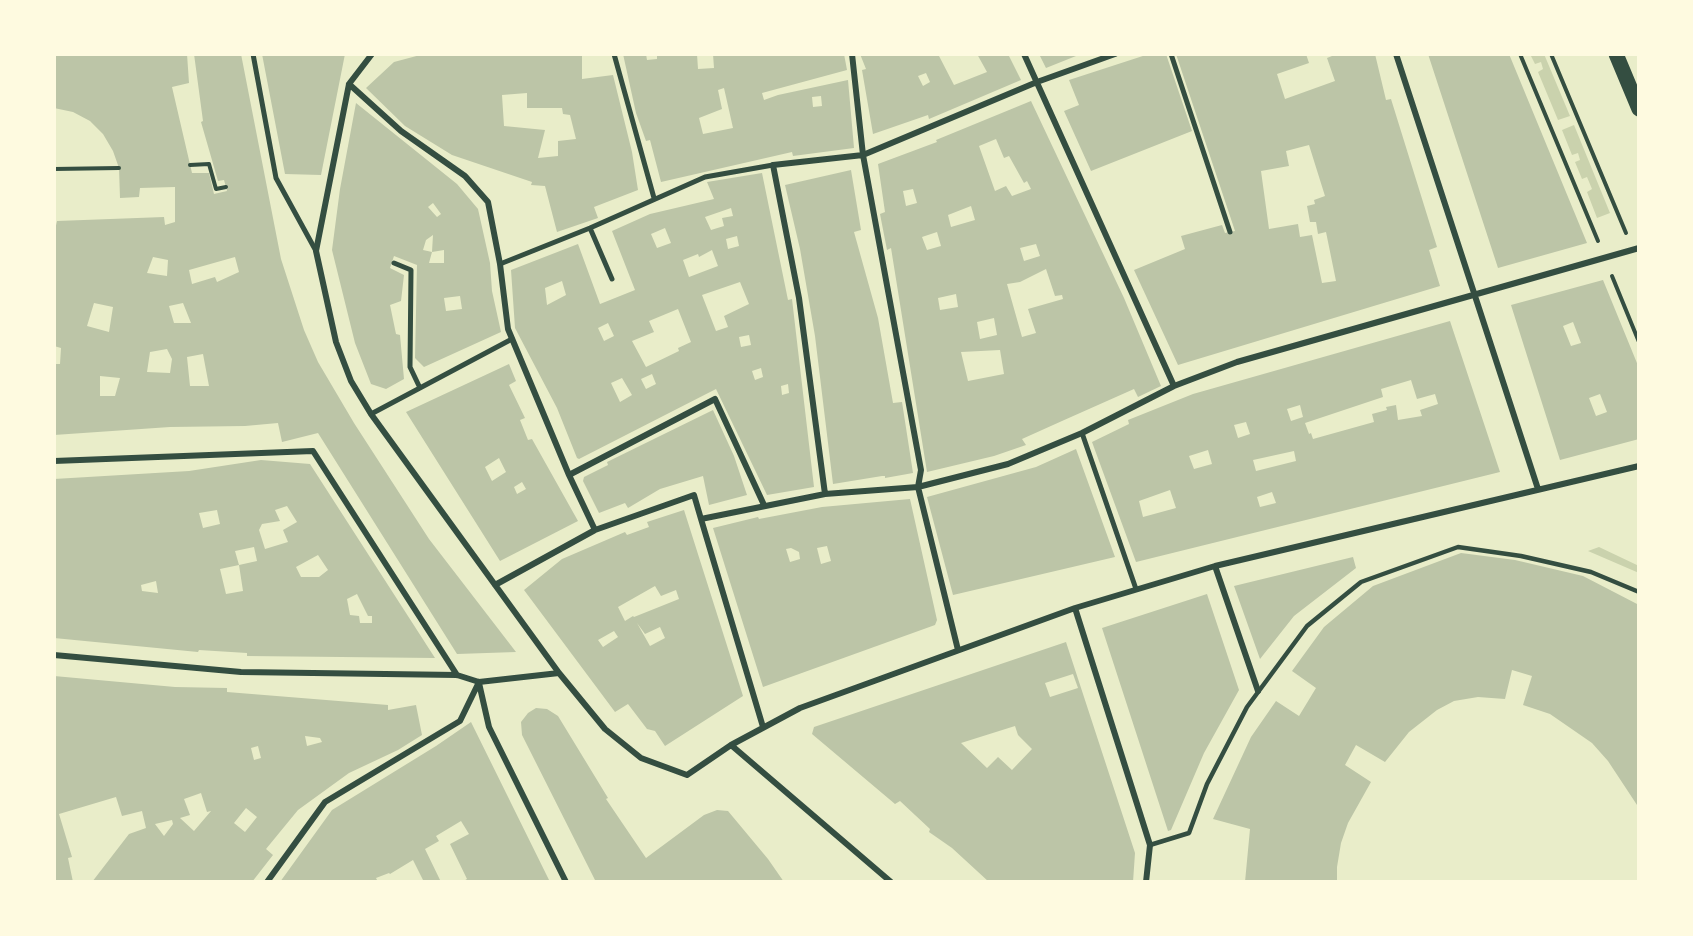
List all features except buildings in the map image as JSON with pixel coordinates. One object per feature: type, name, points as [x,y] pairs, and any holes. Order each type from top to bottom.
[{"type":"main road","points":[[1616,54],[1639,109]]},
{"type":"street","points":[[253,54],[276,178],[316,251],[336,342],[351,381],[371,414],[559,673],[605,729],[641,758],[687,775],[731,745],[800,708],[1075,608],[1215,566],[1639,466]]},
{"type":"street","points":[[316,251],[349,84],[372,54]]},
{"type":"street","points":[[614,54],[654,198]]},
{"type":"street","points":[[852,54],[863,155],[921,470],[918,487],[958,650]]},
{"type":"street","points":[[1024,54],[1174,386]]},
{"type":"street","points":[[500,264],[590,228],[705,177],[773,165],[863,155],[1037,82],[1115,54]]},
{"type":"street","points":[[1171,54],[1230,232]]},
{"type":"street","points":[[1396,54],[1538,489]]},
{"type":"street","points":[[349,84],[401,131],[465,176],[488,202],[500,264],[508,329],[569,475],[595,530]]},
{"type":"street","points":[[773,165],[799,298],[825,494]]},
{"type":"street","points":[[590,228],[612,279]]},
{"type":"street","points":[[701,519],[825,494],[918,487],[1008,464],[1082,433],[1174,386],[1237,362],[1639,248]]},
{"type":"street","points":[[394,262],[411,270],[410,367],[420,388]]},
{"type":"street","points":[[371,414],[513,339]]},
{"type":"street","points":[[569,475],[715,399],[764,505]]},
{"type":"street","points":[[1082,433],[1136,589]]},
{"type":"street","points":[[54,460],[313,451],[457,675]]},
{"type":"street","points":[[495,585],[595,530],[694,495],[763,727]]},
{"type":"street","points":[[1215,566],[1258,691]]},
{"type":"street","points":[[1075,608],[1150,845],[1146,882]]},
{"type":"street","points":[[54,655],[241,672],[457,675],[479,682],[559,673]]},
{"type":"street","points":[[267,882],[325,802],[460,721],[479,682]]},
{"type":"street","points":[[479,682],[489,727],[566,882]]},
{"type":"street","points":[[731,745],[891,882]]},
{"type":"lane","points":[[1150,845],[1189,833],[1207,784],[1247,707],[1307,626],[1360,582],[1458,547],[1521,556],[1591,572],[1639,592]]},
{"type":"path","points":[[1520,54],[1598,242]]},
{"type":"path","points":[[1551,54],[1618,218]]},
{"type":"path","points":[[190,165],[209,164],[216,189],[226,187]]},
{"type":"path","points":[[54,169],[119,168]]},
{"type":"path","points":[[1611,273],[1639,342]]},
{"type":"green space","points":[[1544,54],[1570,116],[1558,120],[1538,72],[1543,69],[1541,62],[1535,64],[1531,56]]},
{"type":"green space","points":[[1574,125],[1610,213],[1597,218],[1587,192],[1592,189],[1587,177],[1582,179],[1575,162],[1580,160],[1578,153],[1572,155],[1562,130]]},
{"type":"green space","points":[[1599,547],[1639,566],[1639,573],[1588,551]]}]
